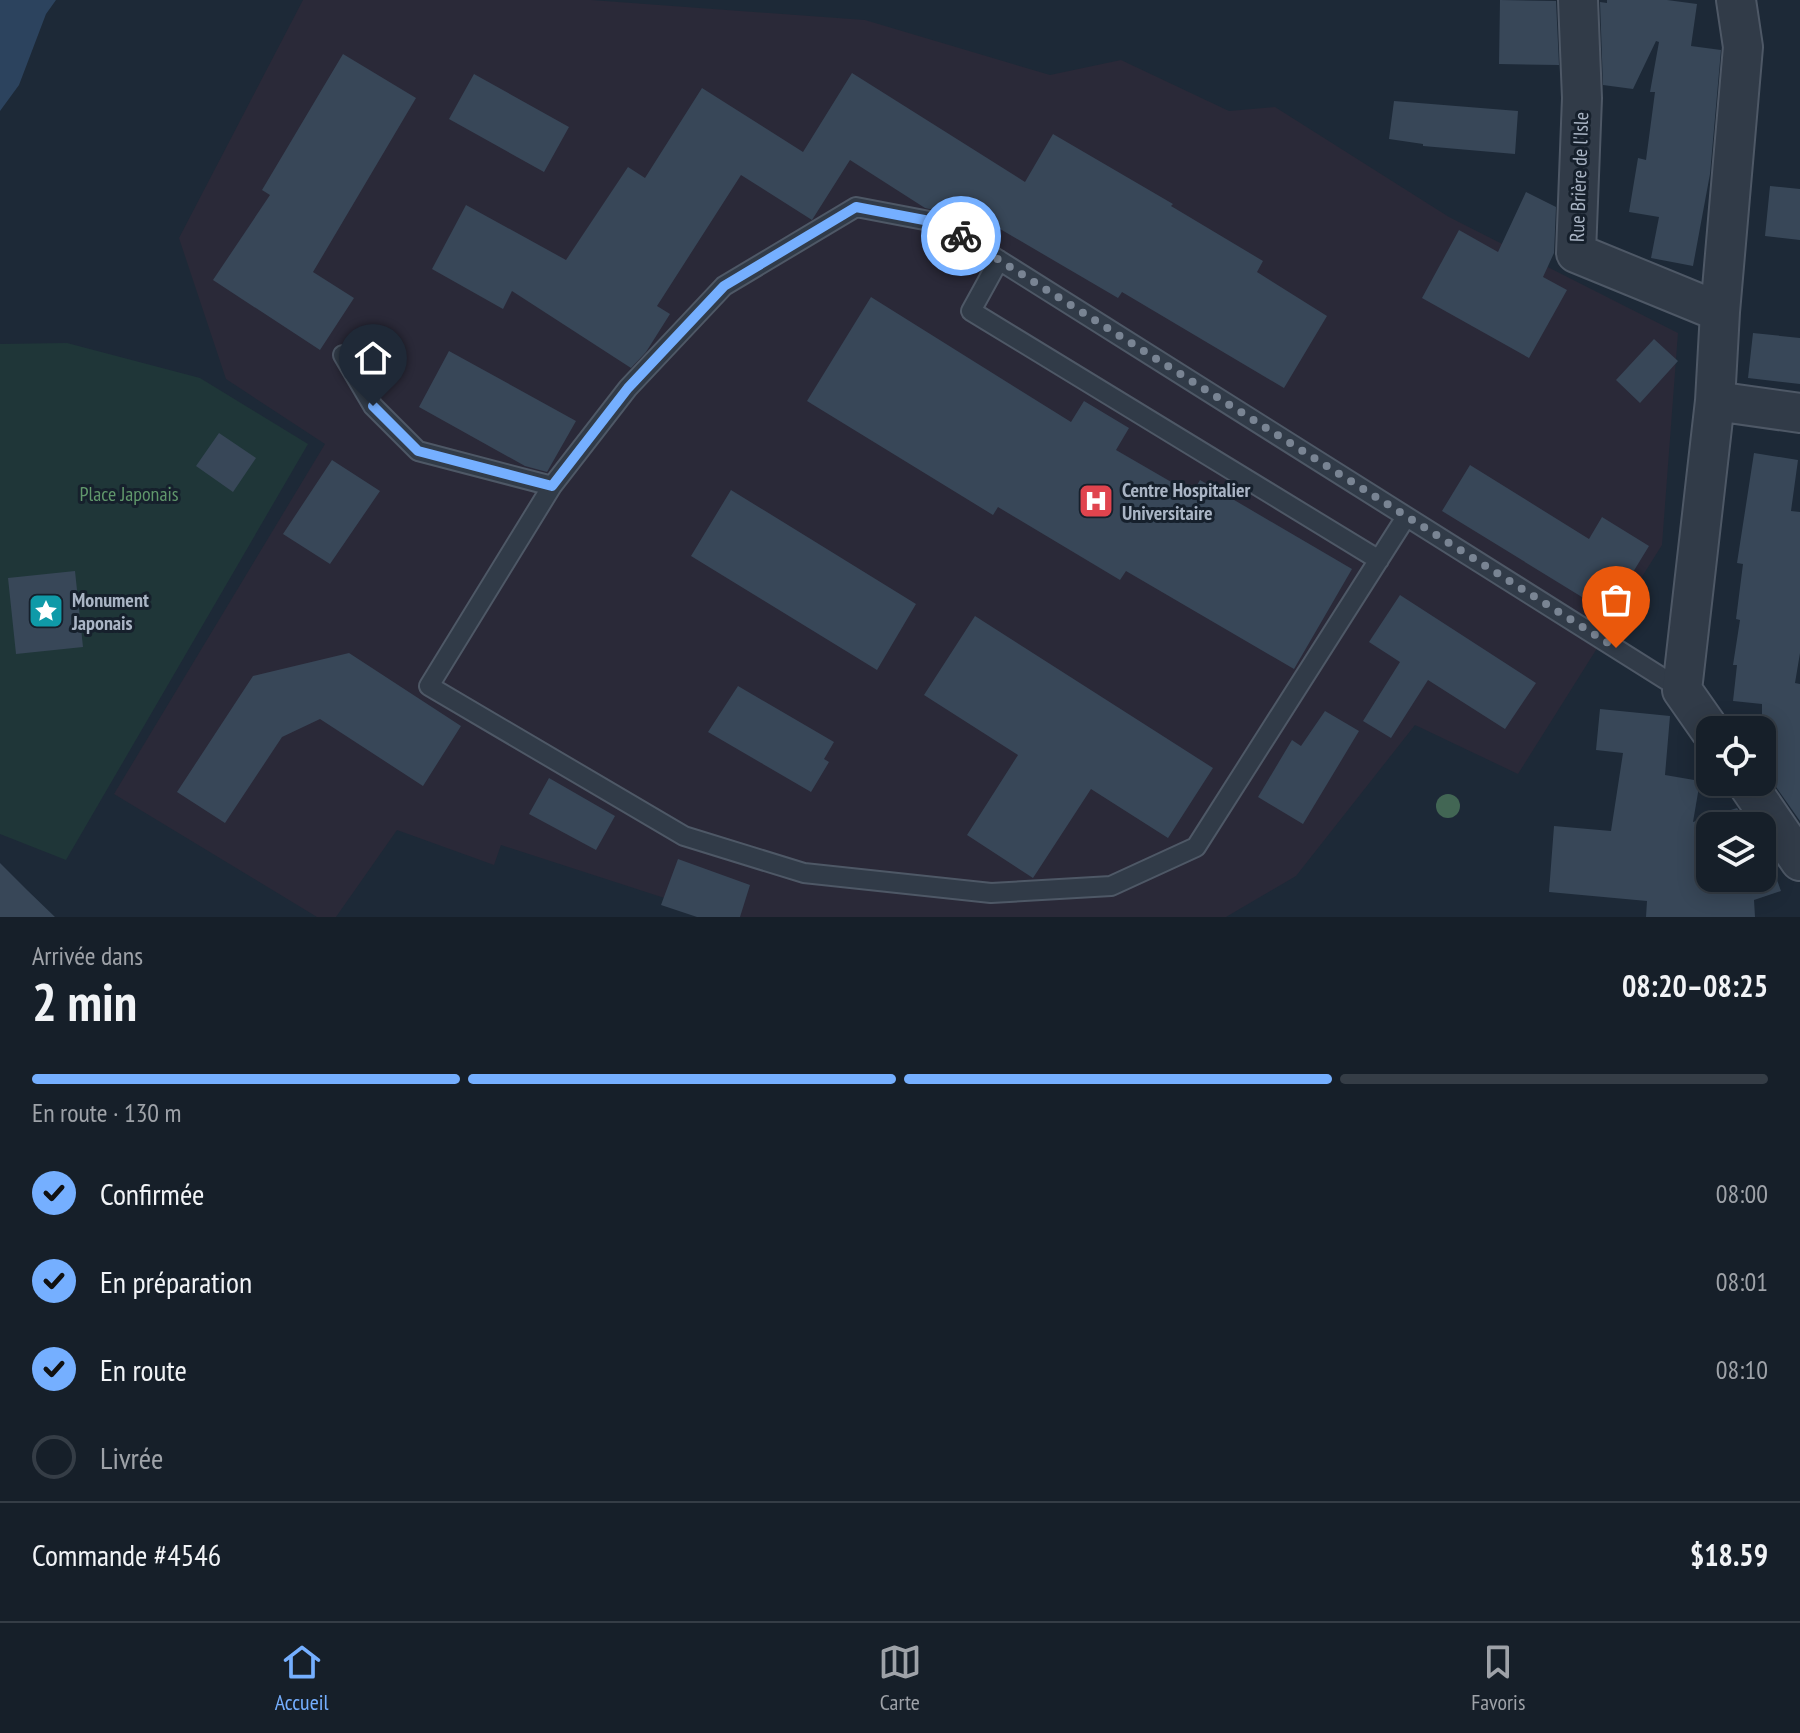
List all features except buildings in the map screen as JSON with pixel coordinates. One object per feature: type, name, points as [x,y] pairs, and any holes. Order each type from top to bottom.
[{"type":"street","name":"Rue Brière de l'Isle","points":[[1578,0],[1582,98],[1576,253],[1720,312]]},
{"type":"street","points":[[1700,716],[1682,690],[1715,401],[1743,47],[1736,0]]},
{"type":"street","points":[[1715,401],[1800,413]]},
{"type":"street","points":[[1756,796],[1800,861]]},
{"type":"lane","points":[[1406,517],[1196,847],[1111,886],[991,893],[804,873],[684,836],[429,686],[552,486],[628,388],[724,286],[856,207],[940,223],[1682,690]]},
{"type":"lane","points":[[999,260],[971,311],[1379,560]]},
{"type":"lane","points":[[343,355],[373,406],[418,451],[552,486]]},
{"type":"shaded area","points":[[303,0],[591,0],[865,20],[1050,75],[1121,60],[1229,111],[1275,107],[1449,217],[1678,333],[1662,545],[1518,774],[1415,725],[1296,876],[1226,917],[723,917],[501,845],[494,865],[397,830],[336,917],[317,917],[114,794],[325,444],[226,379],[179,238]]},
{"type":"green space","name":"Place Japonais","points":[[67,343],[200,378],[308,444],[66,860],[0,834],[0,344]]},
{"type":"water","points":[[0,0],[56,0],[46,14],[19,85],[0,111]]},
{"type":"way so far","points":[[961,236],[1616,648]]},
{"type":"place","name":"Centre Hospitalier Universitaire","points":[[1096,501]]},
{"type":"place","name":"Monument Japonais","points":[[46,611]]},
{"type":"route","points":[[373,406],[418,451],[552,486],[628,388],[724,286],[856,207],[940,223],[961,236]]}]
